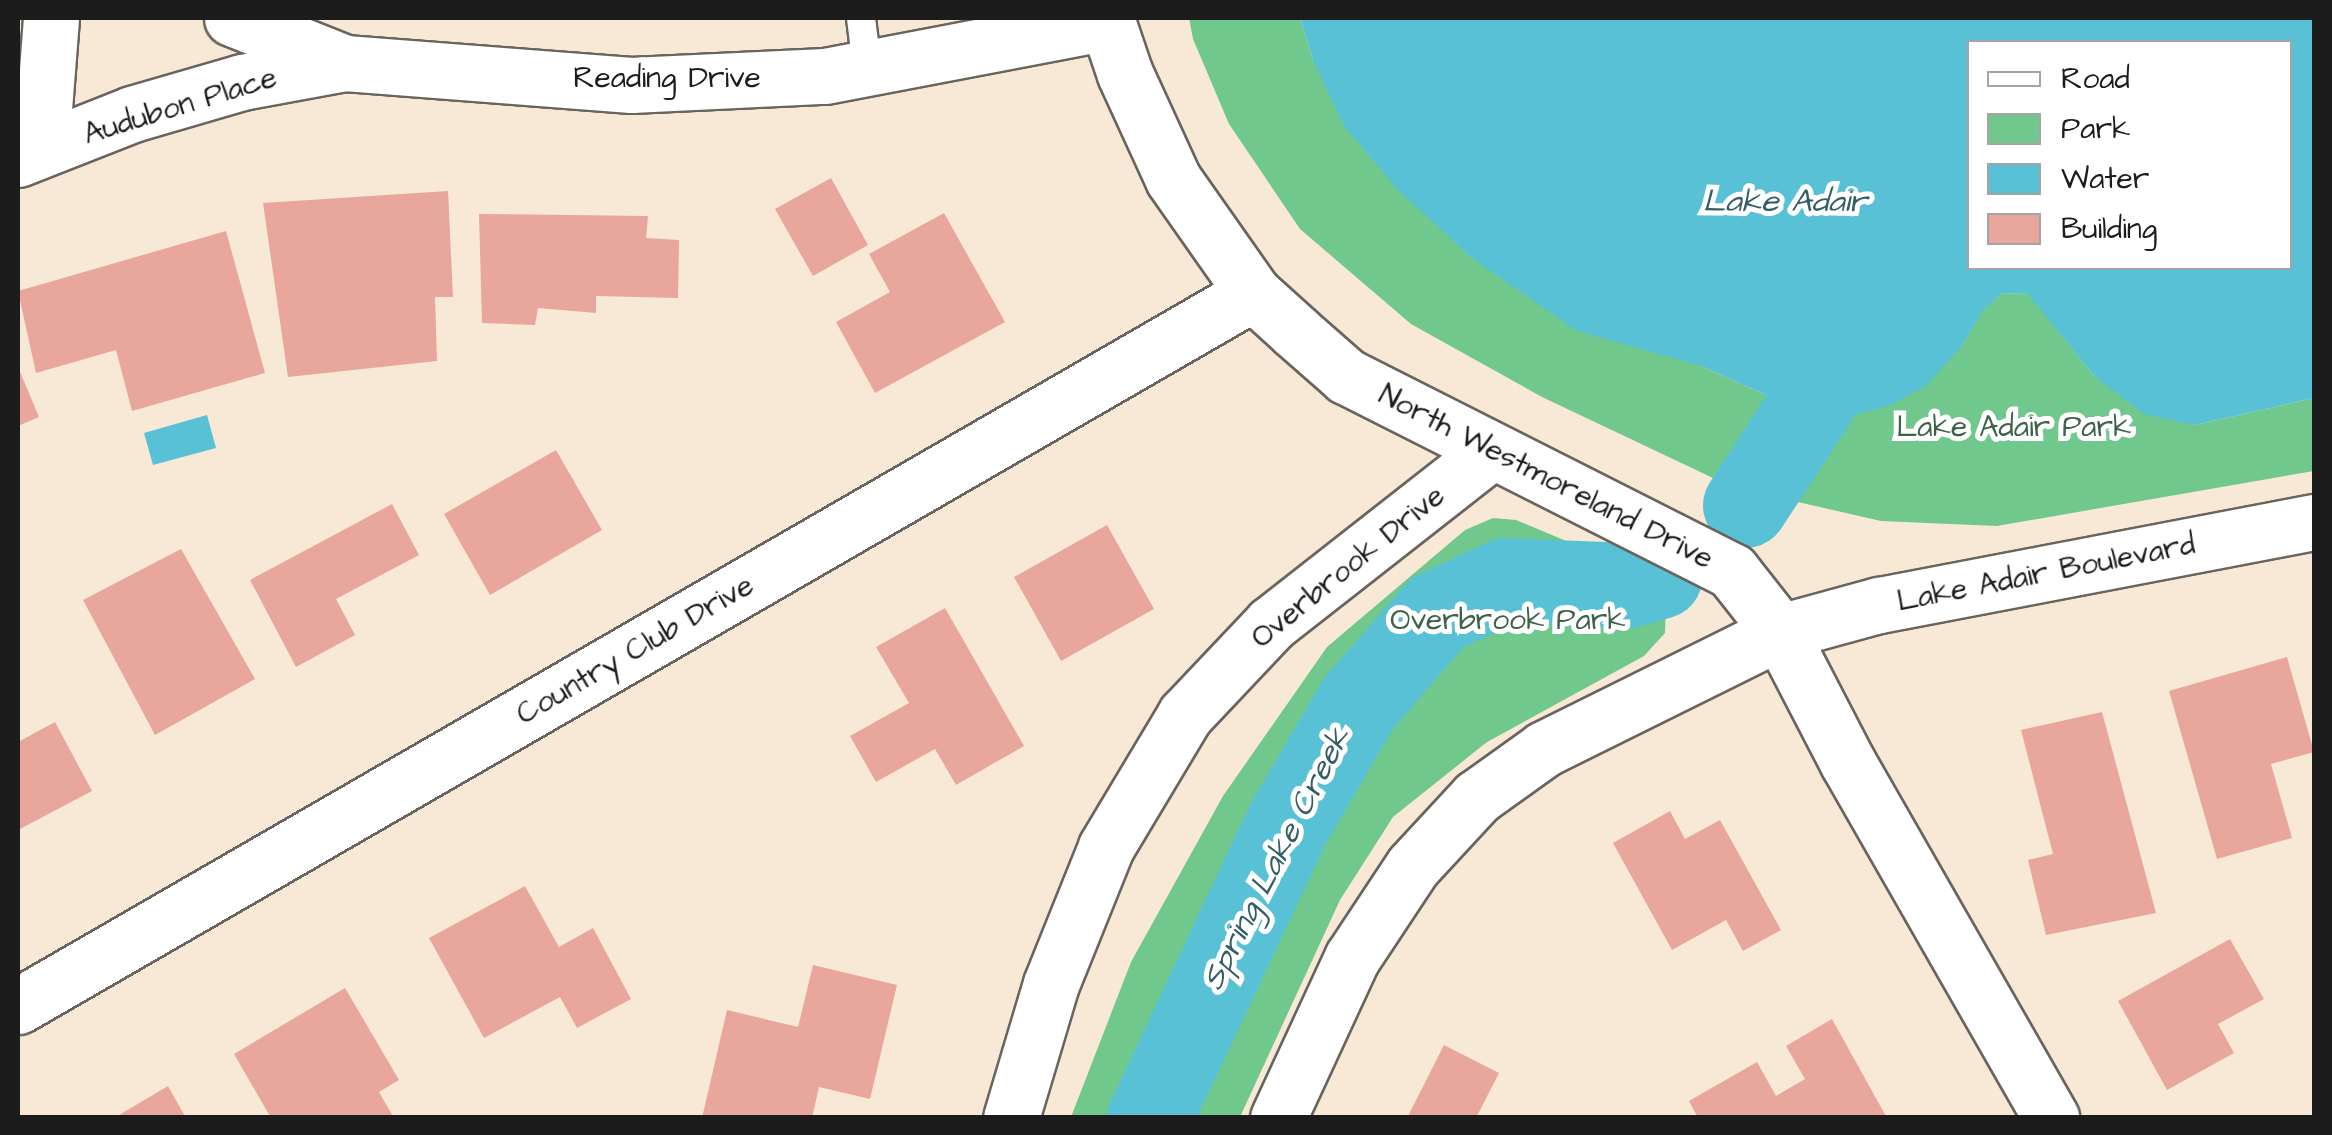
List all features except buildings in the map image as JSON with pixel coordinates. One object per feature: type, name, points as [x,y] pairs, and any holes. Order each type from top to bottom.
[{"type":"street","points":[[18,147],[44,109],[51,18]]},
{"type":"street","name":"Reading Drive","points":[[232,18],[346,63],[631,84],[824,76],[864,42],[1107,20]]},
{"type":"street","name":"North Westmoreland Drive","points":[[1107,20],[1174,178],[1253,293],[1346,376],[1732,571],[1780,632],[1848,763],[2051,1118]]},
{"type":"street","name":"Audubon Place","points":[[18,159],[132,114],[224,87],[346,63]]},
{"type":"street","name":"Country Club Drive","points":[[18,1006],[1253,293]]},
{"type":"street","name":"Overbrook Drive","points":[[1011,1118],[1052,984],[1106,847],[1185,715],[1271,624],[1490,452]]},
{"type":"street","name":"Lake Adair Boulevard","points":[[1780,632],[1880,605],[2314,522]]},
{"type":"street","points":[[1278,1118],[1352,958],[1413,866],[1477,797],[1544,749],[1780,632]]},
{"type":"green space","name":"Lake Adair Park","points":[[1189,18],[1300,18],[1313,60],[1701,366],[1806,413],[1962,346],[1982,310],[2003,293],[2029,294],[2095,377],[2195,425],[2314,398],[2314,471],[1997,526],[1881,521],[1732,487],[1542,397],[1411,324],[1300,229],[1229,124],[1193,39]]},
{"type":"green space","name":"Overbrook Park","points":[[1493,518],[1516,520],[1645,574],[1666,602],[1665,633],[1644,656],[1487,742],[1393,817],[1340,900],[1240,1117],[1071,1117],[1131,962],[1223,796],[1327,647],[1465,530]]},
{"type":"water","name":"Lake Adair","points":[[1300,18],[2314,18],[2314,398],[2195,425],[2144,414],[2095,377],[2028,294],[2003,293],[1983,310],[1962,346],[1926,386],[1891,405],[1857,414],[1806,413],[1701,366],[1577,331],[1473,259],[1399,191],[1344,126],[1313,60]]},
{"type":"water","points":[[207,415],[216,448],[153,465],[144,433]]},
{"type":"waterway","points":[[1745,505],[1967,166]]},
{"type":"waterway","name":"Spring Lake Creek","points":[[1149,1118],[1289,821],[1358,703],[1437,612],[1506,580],[1628,585],[1660,576]]}]
